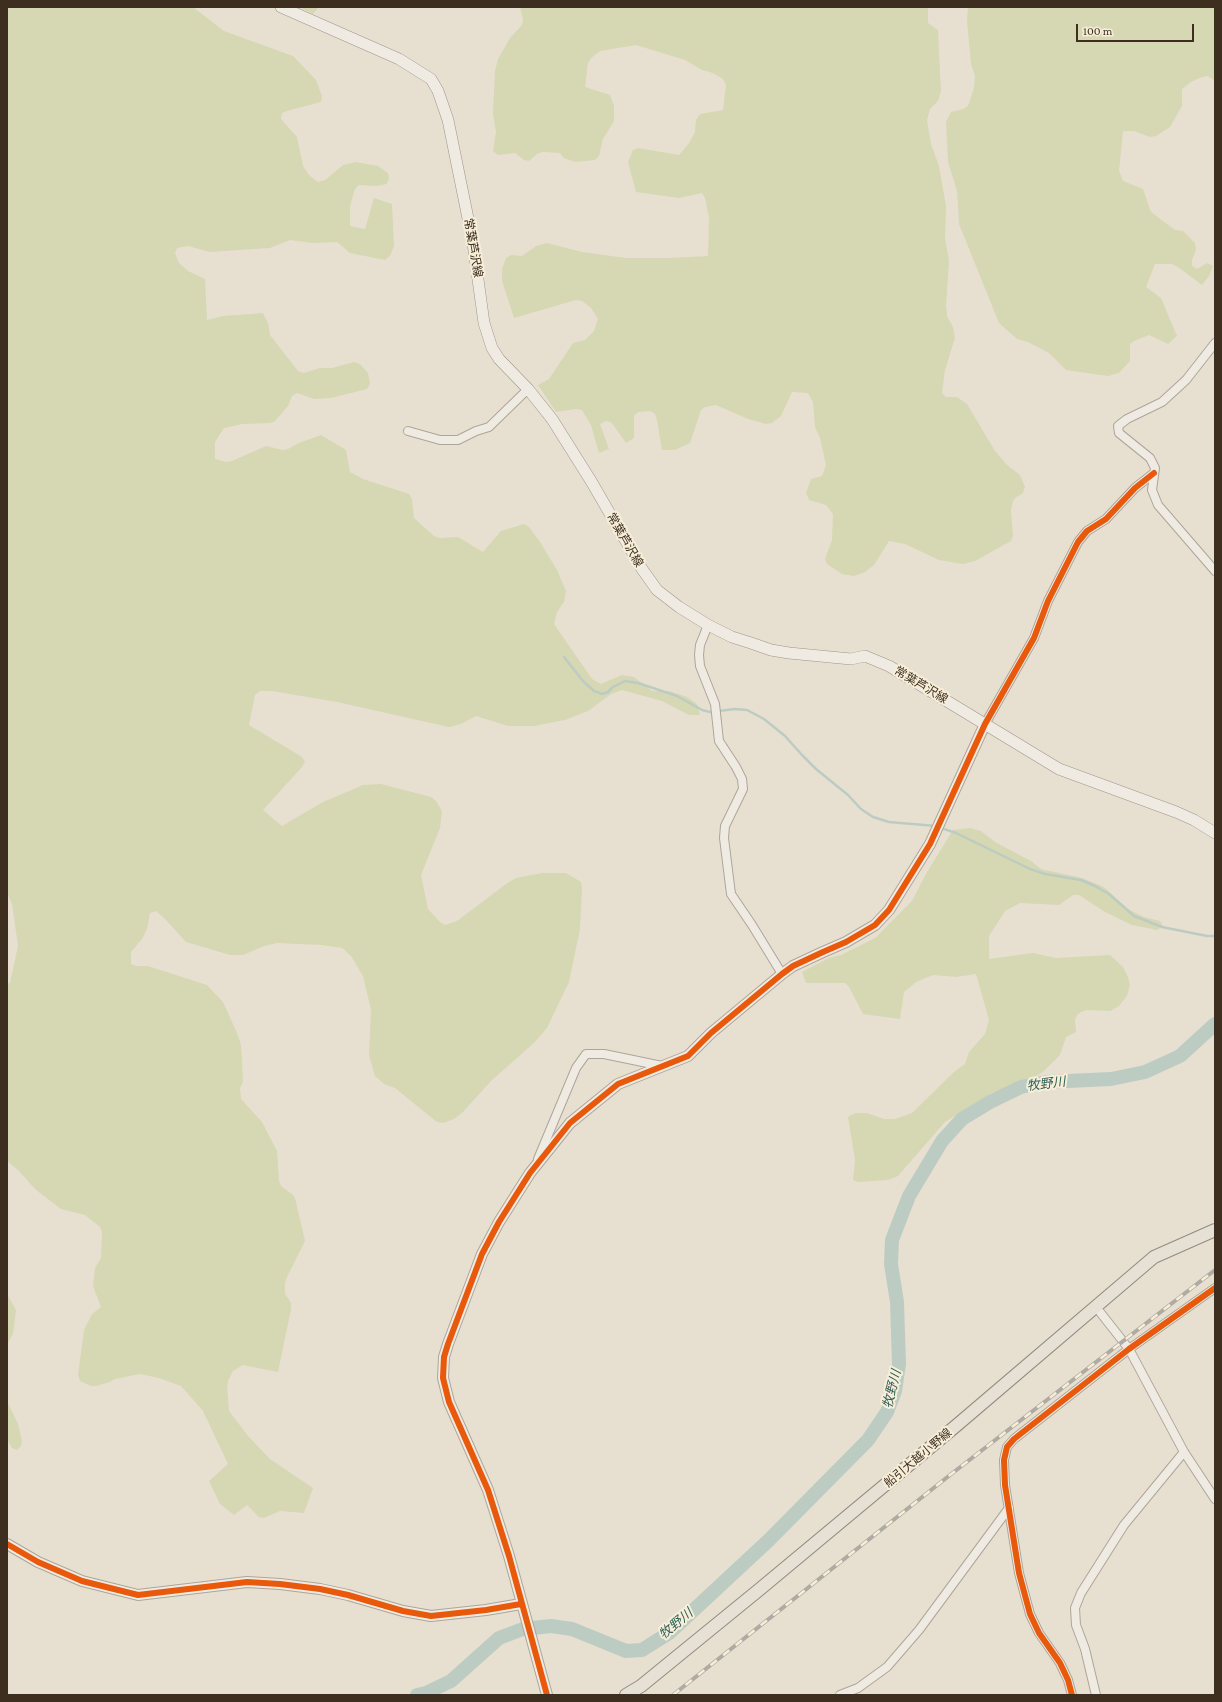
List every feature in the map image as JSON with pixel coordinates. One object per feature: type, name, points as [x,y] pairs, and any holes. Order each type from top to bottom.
[{"type":"main road","name":"常葉芦沢線","points":[[281,7],[399,59],[431,79],[444,106],[450,133],[475,250],[484,323],[487,335],[499,359],[528,389],[552,418],[648,580],[657,590],[669,600],[708,625],[732,637],[771,650],[851,659],[865,656],[876,660],[920,684],[1060,769],[1176,812],[1194,820],[1215,833]]},
{"type":"main road","name":"船引大越小野線","points":[[626,1695],[641,1686],[760,1589],[1096,1308],[1154,1257],[1215,1230]]},
{"type":"street","points":[[1215,342],[1186,380],[1162,402],[1127,419],[1118,426],[1120,433],[1150,458],[1155,468],[1152,490],[1158,505],[1215,571]]},
{"type":"street","points":[[408,430],[440,440],[458,440],[489,426],[528,389]]},
{"type":"street","points":[[547,1695],[509,1556],[488,1490],[449,1402],[443,1378],[444,1357],[448,1344],[482,1254],[499,1222],[535,1167],[570,1123],[618,1084],[688,1056],[711,1033],[782,974],[805,960],[846,942],[875,925],[889,910],[930,844],[985,724],[1034,638],[1048,601],[1078,542],[1087,531],[1106,519],[1135,488],[1154,473]]},
{"type":"street","points":[[708,625],[700,645],[698,655],[700,666],[715,704],[719,741],[742,779],[743,789],[725,826],[724,838],[731,894],[752,924],[782,974]]},
{"type":"street","points":[[535,1167],[576,1068],[586,1054],[604,1054],[662,1066]]},
{"type":"street","points":[[1072,1695],[1068,1680],[1060,1663],[1039,1633],[1030,1614],[1019,1573],[1009,1508],[1004,1460],[1007,1447],[1014,1439],[1129,1350],[1215,1288]]},
{"type":"street","points":[[1096,1308],[1129,1350],[1184,1452],[1215,1499]]},
{"type":"street","points":[[1096,1695],[1085,1649],[1076,1625],[1075,1608],[1081,1593],[1124,1525],[1184,1452]]},
{"type":"street","points":[[840,1695],[858,1688],[887,1667],[920,1630],[1009,1508]]},
{"type":"street","points":[[7,1544],[38,1562],[82,1581],[138,1595],[248,1582],[320,1589],[348,1595],[404,1611],[431,1616],[486,1610],[522,1604]]},
{"type":"green space","points":[[7,7],[193,7],[224,31],[293,56],[316,80],[322,96],[321,102],[282,113],[281,119],[297,137],[303,166],[309,175],[318,182],[325,180],[343,165],[356,162],[378,166],[388,173],[389,178],[387,184],[376,186],[359,185],[355,189],[350,206],[350,226],[365,229],[374,198],[392,204],[394,246],[390,256],[385,260],[350,253],[337,242],[313,243],[290,240],[270,248],[210,252],[188,246],[177,248],[175,253],[179,263],[188,271],[205,279],[207,320],[223,316],[263,313],[268,323],[270,335],[298,371],[304,373],[320,368],[332,368],[354,362],[360,364],[368,373],[370,384],[367,389],[331,398],[314,399],[297,393],[292,396],[288,406],[275,421],[270,423],[242,424],[224,428],[215,442],[215,459],[226,462],[232,461],[266,446],[283,450],[288,449],[299,443],[321,435],[346,450],[350,472],[363,479],[409,494],[412,499],[414,518],[434,536],[440,538],[458,537],[483,552],[501,531],[524,524],[529,527],[540,542],[557,570],[566,591],[564,602],[557,612],[554,624],[592,679],[601,684],[622,675],[634,677],[652,691],[669,691],[687,697],[697,704],[700,715],[689,715],[662,701],[622,690],[611,694],[588,711],[565,720],[534,726],[508,726],[476,716],[461,724],[449,727],[337,702],[272,691],[260,691],[255,695],[249,725],[302,757],[305,762],[263,810],[282,826],[323,802],[363,785],[381,784],[431,797],[436,801],[442,811],[440,828],[421,875],[428,909],[440,922],[445,925],[457,921],[516,878],[542,873],[566,873],[581,882],[582,888],[580,929],[569,982],[547,1028],[535,1042],[491,1081],[463,1112],[454,1119],[443,1123],[437,1122],[395,1088],[384,1084],[375,1076],[369,1055],[371,1010],[363,976],[351,956],[342,948],[322,945],[277,943],[264,946],[243,955],[230,955],[186,942],[156,911],[150,913],[147,929],[142,939],[131,952],[131,964],[136,966],[148,966],[207,985],[223,1002],[241,1045],[243,1082],[240,1088],[241,1099],[262,1122],[277,1151],[279,1181],[281,1186],[295,1198],[305,1241],[285,1283],[285,1294],[291,1303],[291,1309],[278,1372],[243,1365],[233,1371],[227,1387],[229,1411],[248,1436],[270,1459],[313,1488],[304,1513],[280,1511],[264,1518],[259,1517],[247,1505],[234,1515],[220,1504],[209,1481],[228,1464],[203,1411],[181,1386],[159,1378],[140,1374],[115,1379],[96,1386],[91,1386],[80,1381],[78,1375],[84,1330],[92,1314],[101,1307],[93,1286],[95,1268],[101,1258],[102,1232],[100,1227],[85,1215],[61,1209],[36,1190],[19,1171],[7,1161],[7,984],[10,983],[18,946],[12,904],[7,893]]},
{"type":"green space","points":[[299,7],[319,7],[313,14]]},
{"type":"green space","points":[[520,7],[928,7],[928,23],[938,30],[941,91],[938,101],[930,109],[927,120],[931,144],[939,166],[946,206],[945,238],[949,260],[946,305],[947,316],[953,327],[955,338],[945,370],[942,393],[946,397],[957,397],[967,404],[995,451],[1007,465],[1020,475],[1025,487],[1023,493],[1014,499],[1012,505],[1013,536],[1011,541],[975,561],[963,564],[939,560],[905,544],[889,541],[874,565],[865,572],[854,576],[842,574],[827,564],[825,559],[832,540],[833,514],[826,505],[809,500],[806,493],[811,479],[822,476],[826,465],[820,438],[815,427],[813,402],[808,393],[792,392],[781,416],[772,423],[766,424],[748,419],[716,405],[705,407],[701,410],[690,443],[675,450],[662,450],[657,420],[655,414],[650,411],[638,412],[634,416],[634,438],[626,443],[611,422],[606,421],[600,424],[609,449],[599,453],[591,425],[582,410],[576,409],[556,412],[538,385],[549,379],[573,343],[585,340],[594,331],[598,319],[591,308],[582,301],[576,300],[514,318],[502,281],[502,269],[506,258],[511,255],[522,256],[536,246],[547,243],[582,252],[626,258],[708,256],[709,218],[705,198],[702,193],[679,198],[636,192],[628,162],[633,150],[638,148],[679,155],[689,143],[695,132],[696,120],[700,114],[723,110],[726,85],[723,79],[713,73],[702,70],[685,60],[636,45],[600,51],[591,58],[588,63],[585,87],[610,95],[614,106],[614,121],[603,139],[599,156],[595,160],[575,162],[564,158],[560,153],[543,152],[537,154],[529,161],[524,160],[515,153],[498,155],[493,151],[496,132],[493,113],[495,71],[498,59],[510,38],[522,25],[523,19]]},
{"type":"green space","points":[[968,7],[1215,7],[1215,81],[1208,76],[1202,77],[1191,82],[1182,89],[1182,106],[1170,127],[1156,136],[1150,137],[1134,131],[1123,131],[1119,171],[1123,181],[1143,189],[1151,212],[1175,230],[1183,231],[1195,243],[1196,250],[1192,260],[1192,266],[1197,269],[1207,263],[1213,266],[1209,276],[1202,285],[1172,264],[1155,264],[1146,287],[1161,298],[1177,336],[1168,344],[1149,335],[1134,341],[1130,344],[1130,361],[1119,373],[1108,376],[1066,370],[1049,353],[1028,342],[1017,339],[999,323],[959,224],[957,191],[948,162],[946,122],[951,112],[968,106],[974,88],[975,76],[971,64],[967,21]]},
{"type":"green space","points":[[970,828],[981,831],[995,842],[1031,861],[1041,869],[1082,878],[1104,887],[1128,909],[1144,917],[1160,921],[1163,926],[1157,930],[1132,925],[1105,912],[1079,895],[1073,895],[1059,905],[1020,903],[1005,911],[989,936],[989,959],[1033,953],[1056,958],[1110,955],[1123,967],[1128,977],[1130,985],[1127,996],[1119,1006],[1110,1011],[1087,1010],[1077,1015],[1075,1020],[1076,1032],[1066,1037],[1060,1055],[1044,1071],[1025,1083],[992,1093],[945,1122],[898,1176],[888,1180],[858,1182],[853,1180],[855,1160],[848,1117],[855,1113],[867,1113],[884,1119],[895,1119],[912,1113],[955,1071],[965,1064],[969,1052],[985,1034],[989,1020],[976,974],[956,977],[933,975],[916,982],[904,992],[900,1019],[863,1014],[849,987],[845,983],[806,983],[802,972],[829,958],[841,955],[875,938],[912,901],[927,872],[953,830]]},
{"type":"green space","points":[[7,1294],[16,1310],[13,1334],[7,1344]]},
{"type":"green space","points":[[7,1401],[18,1424],[22,1441],[21,1446],[17,1450],[12,1448],[7,1440]]},
{"type":"waterway","points":[[564,657],[583,681],[594,691],[602,694],[608,692],[613,687],[625,681],[638,683],[677,696],[702,710],[710,712],[735,709],[747,710],[764,719],[785,736],[816,769],[848,795],[861,809],[873,817],[889,822],[936,826]]},
{"type":"waterway","points":[[941,828],[956,833],[1030,869],[1045,874],[1081,880],[1095,886],[1109,894],[1134,916],[1162,927],[1207,936],[1215,936]]},
{"type":"waterway","name":"牧野川","points":[[417,1695],[426,1693],[451,1681],[499,1638],[523,1629],[551,1626],[572,1629],[626,1651],[642,1650],[669,1633],[769,1540],[868,1440],[887,1412],[895,1391],[899,1364],[897,1302],[891,1264],[892,1240],[909,1196],[942,1141],[962,1119],[990,1102],[1021,1087],[1046,1082],[1111,1079],[1145,1072],[1180,1056],[1215,1024]]},
{"type":"railway","points":[[673,1695],[950,1475],[1215,1270]]},
{"type":"cycle path","points":[[547,1695],[509,1556],[488,1490],[449,1402],[443,1378],[444,1357],[448,1344],[482,1254],[499,1222],[530,1173],[570,1123],[618,1084],[688,1056],[711,1033],[793,966],[846,942],[875,925],[889,910],[930,844],[985,724],[1034,638],[1048,601],[1078,542],[1087,531],[1106,519],[1135,488],[1154,473]]},
{"type":"cycle path","points":[[1072,1695],[1068,1680],[1060,1663],[1039,1633],[1030,1614],[1019,1573],[1005,1485],[1004,1460],[1007,1447],[1014,1439],[1129,1349],[1215,1288]]},
{"type":"cycle path","points":[[7,1544],[38,1562],[82,1581],[138,1595],[247,1582],[320,1589],[348,1595],[403,1611],[431,1616],[486,1610],[521,1604]]}]
